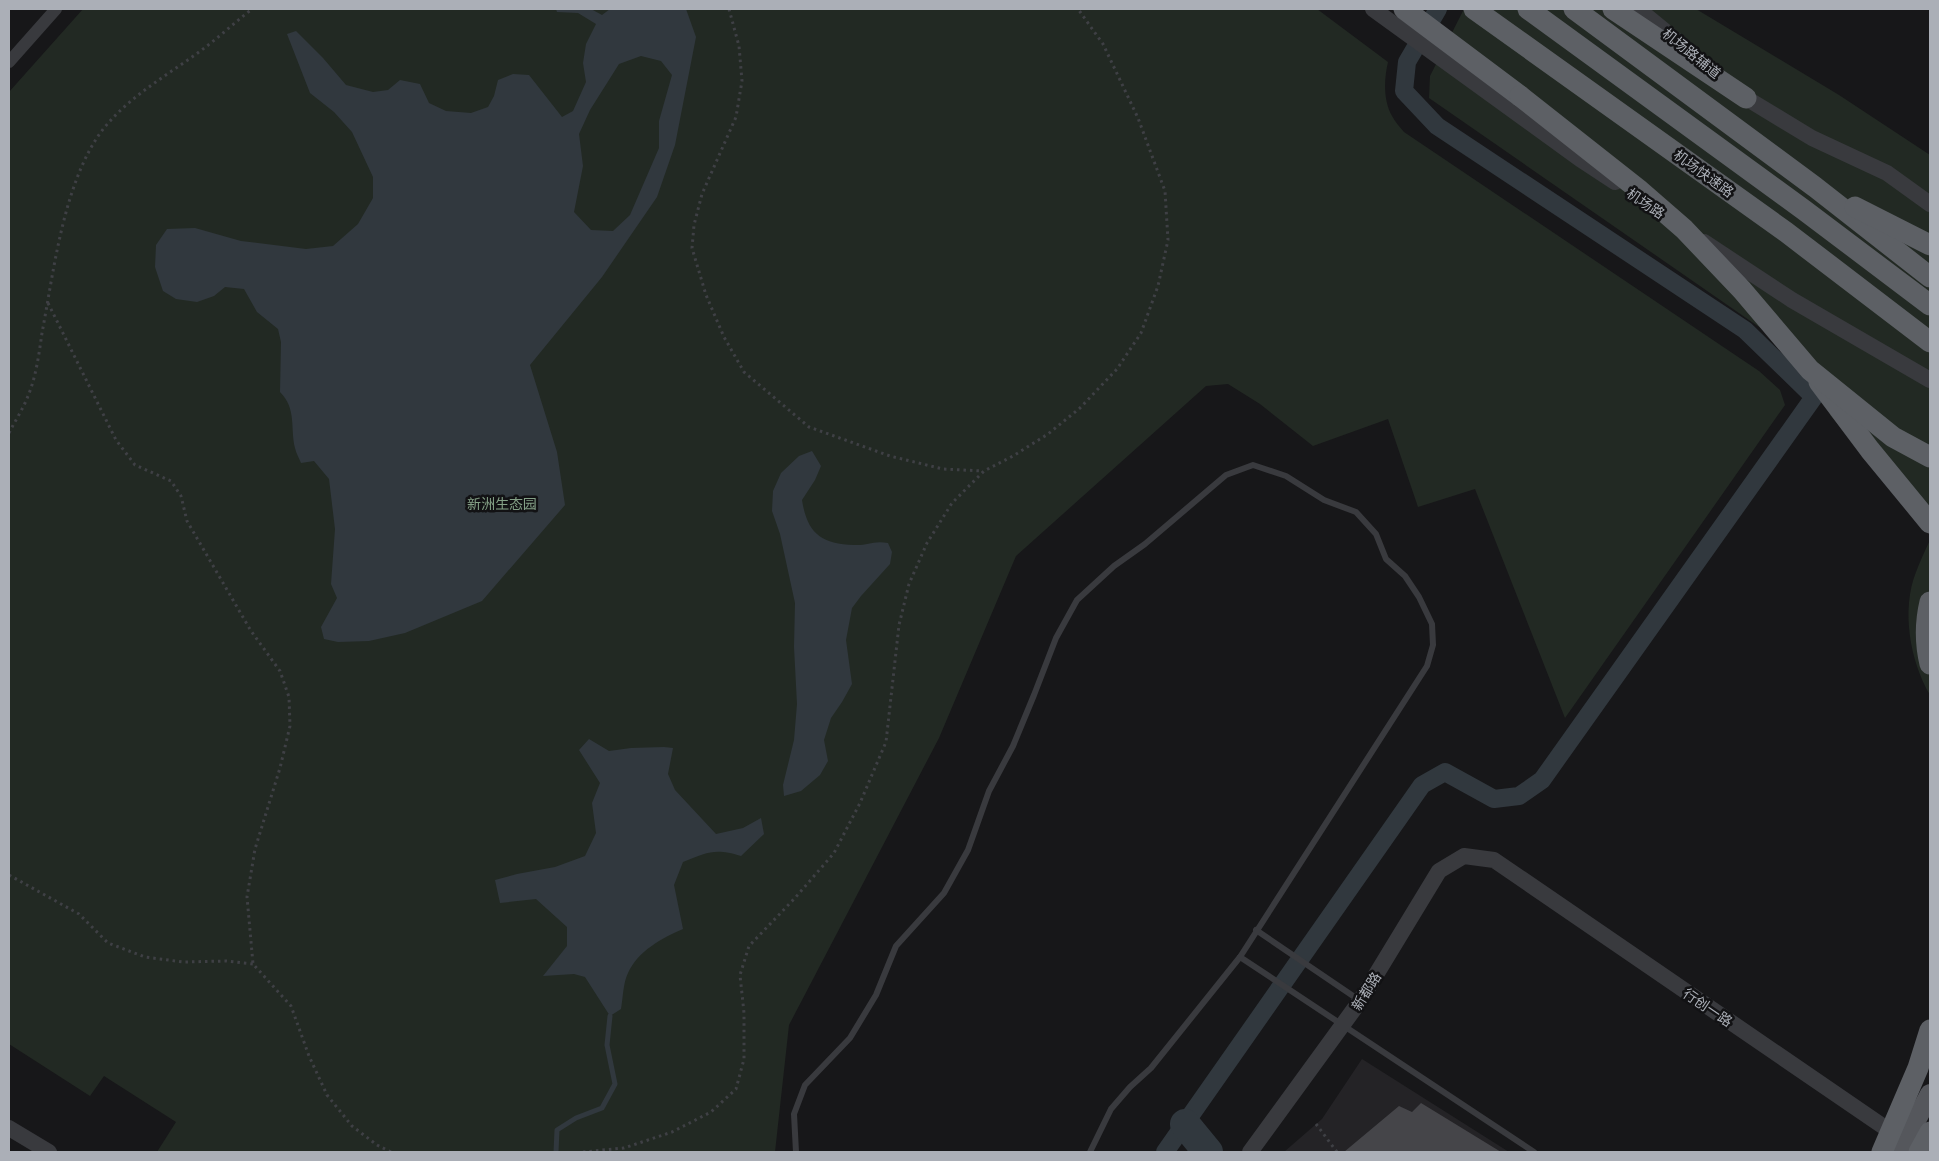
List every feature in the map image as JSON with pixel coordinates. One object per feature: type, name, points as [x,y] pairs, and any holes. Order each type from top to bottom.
[{"type":"highway","name":"机场快速路","points":[[1474,9],[1786,232],[1930,342]]},
{"type":"highway","points":[[1528,9],[1804,210],[1930,305]]},
{"type":"highway","points":[[1574,9],[1816,187],[1930,277]]},
{"type":"highway","points":[[1613,9],[1746,98]]},
{"type":"highway","points":[[1403,15],[1441,47],[1520,96],[1615,170],[1684,228],[1742,290],[1810,370],[1870,450],[1930,523]]},
{"type":"highway","points":[[1816,187],[1930,245]]},
{"type":"highway","points":[[1810,370],[1893,437],[1930,458]]},
{"type":"highway","points":[[1930,602],[1927,612],[1926,639],[1930,664]]},
{"type":"highway","points":[[1882,1152],[1918,1068],[1930,1030]]},
{"type":"highway","points":[[1908,1149],[1930,1132]]},
{"type":"main road","points":[[1908,1149],[1930,1094]]},
{"type":"street","points":[[9,62],[56,9]]},
{"type":"street","points":[[1372,9],[1403,15]]},
{"type":"street","name":"机场路辅道","points":[[1638,9],[1746,98]]},
{"type":"street","name":"机场路","points":[[1441,47],[1580,159],[1792,300],[1930,380]]},
{"type":"street","points":[[1746,98],[1812,138],[1888,173],[1930,204]]},
{"type":"street","name":"新都路","points":[[1250,1152],[1360,1001],[1440,871],[1464,856],[1494,860]]},
{"type":"street","name":"行创一路","points":[[1494,860],[1908,1149],[1923,1152]]},
{"type":"street","points":[[9,1128],[49,1152]]},
{"type":"lane","points":[[796,1152],[794,1114],[805,1085],[850,1038],[876,995],[896,946],[944,893],[968,850],[989,791],[1012,746],[1056,638],[1077,600],[1114,566],[1145,544],[1226,475],[1253,465],[1286,476],[1324,500],[1356,512],[1376,534],[1386,560],[1404,576],[1419,597],[1432,624],[1433,645],[1427,666],[1240,957],[1151,1068],[1130,1087],[1111,1109],[1090,1152]]},
{"type":"lane","points":[[1256,930],[1360,1001]]},
{"type":"lane","points":[[1240,957],[1534,1152]]},
{"type":"path","points":[[9,433],[28,396],[60,242],[72,196],[87,154],[105,127],[155,81],[199,52],[252,9]]},
{"type":"path","points":[[729,9],[739,46],[742,81],[736,117],[702,194],[694,225],[692,248],[706,294],[724,337],[744,372],[809,427],[855,444],[908,460],[944,469],[984,471]]},
{"type":"path","points":[[583,1152],[624,1148],[672,1132],[711,1112],[736,1089],[744,1059],[744,1013],[740,974],[750,946],[834,853],[860,803],[886,742],[899,625],[909,584],[927,543],[952,503],[984,471],[1013,456],[1048,434],[1080,408],[1117,369],[1141,333],[1158,286],[1168,240],[1165,191],[1138,118],[1103,44],[1078,9]]},
{"type":"path","points":[[48,303],[116,440],[135,465],[171,481],[181,496],[187,521],[251,631],[280,671],[289,697],[290,726],[280,768],[255,848],[247,897],[252,964],[291,1006],[309,1056],[327,1095],[352,1126],[377,1145],[391,1152]]},
{"type":"path","points":[[9,875],[79,914],[108,943],[145,957],[183,962],[226,961],[252,964]]},
{"type":"path","points":[[1316,1124],[1337,1152]]},
{"type":"shaded area","points":[[556,9],[591,9],[602,15],[610,9],[686,9],[696,37],[675,145],[657,197],[602,277],[530,365],[557,452],[565,505],[482,601],[405,633],[369,641],[338,642],[324,639],[321,627],[337,598],[331,584],[335,529],[329,479],[314,461],[301,463],[296,452],[291,412],[289,405],[280,392],[281,342],[278,329],[257,312],[244,289],[225,287],[214,296],[197,302],[176,299],[163,291],[155,267],[156,245],[167,229],[195,228],[241,241],[306,249],[333,246],[358,224],[373,198],[373,177],[352,132],[334,112],[310,93],[287,34],[296,31],[346,85],[373,92],[388,90],[400,80],[420,84],[429,103],[446,111],[471,113],[488,107],[494,96],[498,80],[513,74],[529,75],[562,117],[573,111],[586,82],[583,63],[586,44],[596,24],[578,13],[557,12]],"holes":[[[641,56],[661,61],[672,75],[659,121],[659,148],[630,215],[613,231],[591,230],[574,212],[583,166],[579,134],[590,110],[619,64]]]},
{"type":"shaded area","points":[[812,451],[821,466],[815,480],[802,500],[807,520],[812,528],[824,539],[832,542],[854,545],[878,542],[888,543],[892,552],[890,564],[852,608],[846,640],[852,684],[831,718],[824,740],[828,761],[820,775],[801,791],[784,796],[783,785],[794,740],[797,704],[794,647],[795,603],[780,534],[772,511],[773,491],[781,473],[799,456]]},
{"type":"shaded area","points":[[589,739],[609,751],[631,748],[673,748],[668,774],[675,790],[716,834],[743,828],[761,818],[764,834],[741,856],[724,852],[712,852],[683,862],[674,885],[683,929],[651,946],[632,965],[626,977],[621,1009],[610,1016],[585,977],[574,974],[543,976],[567,946],[567,927],[536,899],[500,903],[495,880],[555,867],[585,856],[596,833],[592,803],[600,783],[579,750]]},
{"type":"shaded area","points":[[1362,1059],[1509,1152],[1284,1152],[1322,1119]]},
{"type":"green space","name":"新洲生态园","points":[[83,9],[1317,9],[1388,62],[1385,82],[1387,103],[1393,118],[1404,132],[1759,371],[1780,390],[1785,405],[1565,718],[1475,489],[1418,507],[1388,419],[1313,446],[1260,404],[1228,384],[1206,386],[1016,556],[939,738],[789,1025],[775,1152],[157,1152],[176,1122],[104,1076],[90,1096],[9,1044],[9,92]]},
{"type":"green space","points":[[1464,9],[1696,9],[1839,95],[1930,155],[1930,531],[1830,415],[1847,388],[1429,98],[1430,76]]},
{"type":"green space","points":[[1930,540],[1930,695],[1917,667],[1913,651],[1910,635],[1909,602],[1911,587]]},
{"type":"building","points":[[1421,1103],[1501,1152],[1344,1152],[1399,1106],[1412,1112]]},
{"type":"waterway","points":[[1165,1152],[1422,785],[1445,772],[1494,799],[1519,796],[1542,780],[1814,397],[1745,330],[1437,126],[1404,91],[1407,62],[1438,9]]},
{"type":"waterway","points":[[556,1152],[557,1130],[576,1118],[602,1108],[615,1084],[607,1045],[610,1016]]},
{"type":"waterway","points":[[1185,1124],[1208,1152]]}]
